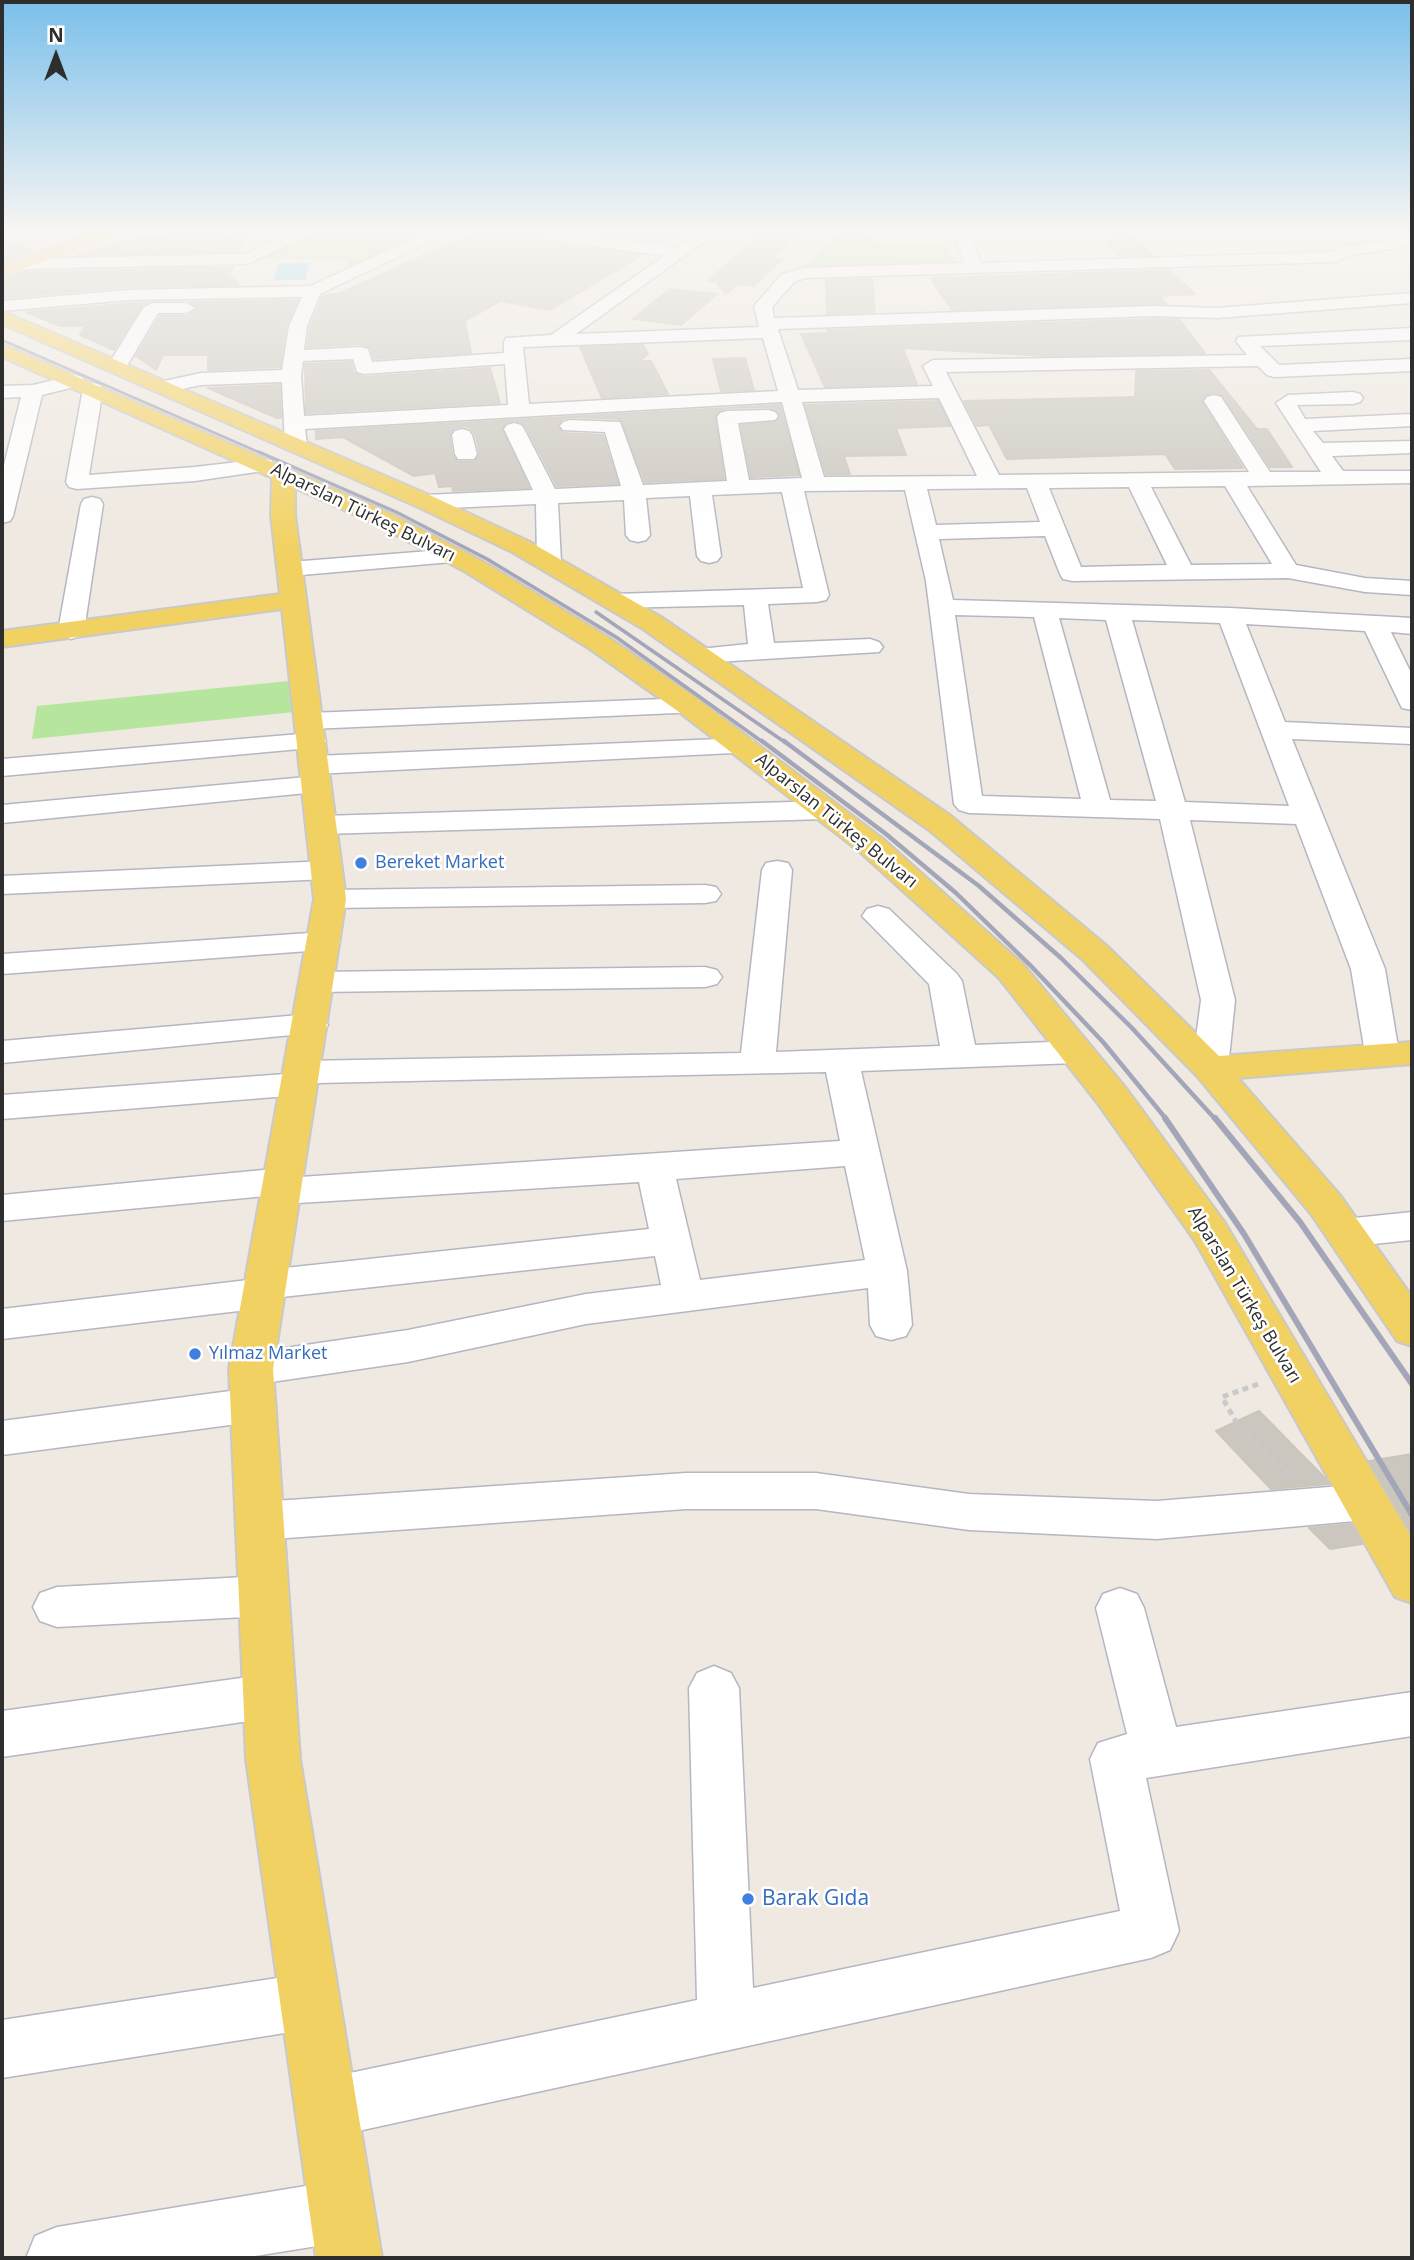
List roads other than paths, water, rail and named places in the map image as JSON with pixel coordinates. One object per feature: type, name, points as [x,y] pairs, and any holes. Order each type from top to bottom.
[{"type":"main road","name":"Alparslan Türkeş Bulvarı","points":[[51,338],[162,387],[287,451],[383,519],[455,556],[600,643],[743,746],[871,845],[1010,971],[1112,1096],[1211,1233],[1412,1582]]},
{"type":"main road","name":"Alparslan Türkeş Bulvarı","points":[[2,350],[84,385],[287,451],[426,502],[549,562],[699,655],[930,815],[1095,953],[1210,1068],[1325,1204],[1411,1327]]},
{"type":"main road","points":[[287,451],[283,514],[329,884],[321,962],[265,1288],[252,1387],[273,1759],[346,2234]]},
{"type":"main road","points":[[2,639],[71,631],[292,585]]},
{"type":"main road","points":[[1210,1068],[1397,1053]]},
{"type":"street","points":[[117,367],[134,338]]},
{"type":"street","points":[[287,451],[296,338]]},
{"type":"street","points":[[549,562],[547,496],[517,420],[513,342],[553,338]]},
{"type":"street","points":[[771,338],[815,484]]},
{"type":"street","points":[[915,338],[948,392],[991,482]]},
{"type":"street","points":[[1242,338],[1274,371],[1412,365]]},
{"type":"street","points":[[1245,341],[1305,338]]},
{"type":"street","points":[[162,387],[361,353],[364,368],[515,358]]},
{"type":"street","points":[[925,355],[1263,360]]},
{"type":"street","points":[[2,393],[84,385],[77,482],[195,474],[287,451],[517,420],[792,406],[948,392]]},
{"type":"street","points":[[2,516],[33,391]]},
{"type":"street","points":[[1337,479],[1286,403],[1295,399],[1382,401],[1409,424]]},
{"type":"street","points":[[1214,401],[1264,479]]},
{"type":"street","points":[[739,486],[727,417],[792,406]]},
{"type":"street","points":[[435,437],[464,444],[517,420],[613,426],[634,491],[638,535]]},
{"type":"street","points":[[1299,425],[1409,424]]},
{"type":"street","points":[[287,451],[341,444]]},
{"type":"street","points":[[1318,450],[1412,447]]},
{"type":"street","points":[[426,502],[815,484],[1412,477]]},
{"type":"street","points":[[1232,479],[1288,571]]},
{"type":"street","points":[[1137,480],[1183,573]]},
{"type":"street","points":[[1035,481],[1072,575],[1288,571],[1366,585],[1412,589]]},
{"type":"street","points":[[914,483],[942,607],[969,804]]},
{"type":"street","points":[[615,601],[817,595],[791,485]]},
{"type":"street","points":[[700,488],[709,556]]},
{"type":"street","points":[[71,631],[92,504]]},
{"type":"street","points":[[927,532],[1054,529]]},
{"type":"street","points":[[292,585],[455,556]]},
{"type":"street","points":[[755,597],[762,651]]},
{"type":"street","points":[[942,607],[1230,616],[1412,626]]},
{"type":"street","points":[[1045,612],[1098,808]]},
{"type":"street","points":[[1117,613],[1173,810],[1218,1000],[1210,1068]]},
{"type":"street","points":[[1230,616],[1368,969],[1397,1053]]},
{"type":"street","points":[[1376,625],[1409,687]]},
{"type":"street","points":[[699,655],[870,647]]},
{"type":"street","points":[[2,814],[315,767],[689,706]]},
{"type":"street","points":[[1274,730],[1412,736]]},
{"type":"street","points":[[2,768],[315,767],[743,746]]},
{"type":"street","points":[[315,767],[825,810]]},
{"type":"street","points":[[930,815],[969,804],[1306,815]]},
{"type":"street","points":[[757,1064],[777,870]]},
{"type":"street","points":[[2,885],[329,884],[705,894]]},
{"type":"street","points":[[878,916],[945,981],[960,1057]]},
{"type":"street","points":[[2,964],[321,962],[705,977]]},
{"type":"street","points":[[2,1052],[311,1025]]},
{"type":"street","points":[[2,1107],[301,1078],[1076,1052]]},
{"type":"street","points":[[841,1061],[887,1271],[891,1325]]},
{"type":"street","points":[[2,1208],[283,1186],[655,1168],[861,1152]]},
{"type":"street","points":[[655,1168],[684,1297]]},
{"type":"street","points":[[1345,1233],[1412,1226]]},
{"type":"street","points":[[2,1324],[265,1288],[671,1241]]},
{"type":"street","points":[[2,1438],[252,1387],[408,1346],[586,1309],[887,1271]]},
{"type":"street","points":[[260,1521],[686,1491],[816,1491],[969,1512],[1157,1520],[1366,1502]]},
{"type":"street","points":[[57,1607],[264,1596]]},
{"type":"street","points":[[1120,1608],[1157,1753]]},
{"type":"street","points":[[714,1688],[726,2022]]},
{"type":"street","points":[[2,1734],[270,1696]]},
{"type":"street","points":[[326,2108],[1150,1931],[1116,1759],[1412,1714]]},
{"type":"street","points":[[2,2049],[310,2001]]},
{"type":"street","points":[[57,2258],[346,2234]]},
{"type":"railway","points":[[2,340],[263,454]]},
{"type":"railway","points":[[259,452],[396,512],[487,559],[616,637],[764,743]]},
{"type":"railway","points":[[596,612],[786,743]]},
{"type":"railway","points":[[762,741],[886,834],[956,893],[1031,966],[1103,1042],[1167,1120]]},
{"type":"railway","points":[[784,741],[979,886],[1061,958],[1132,1028],[1216,1120]]},
{"type":"railway","points":[[1165,1118],[1244,1234],[1412,1515]]},
{"type":"railway","points":[[1215,1118],[1300,1222],[1412,1384]]},
{"type":"place","name":"Bereket Market","points":[[361,863]]},
{"type":"place","name":"Yılmaz Market","points":[[195,1354]]},
{"type":"place","name":"Barak Gıda","points":[[748,1899]]}]
